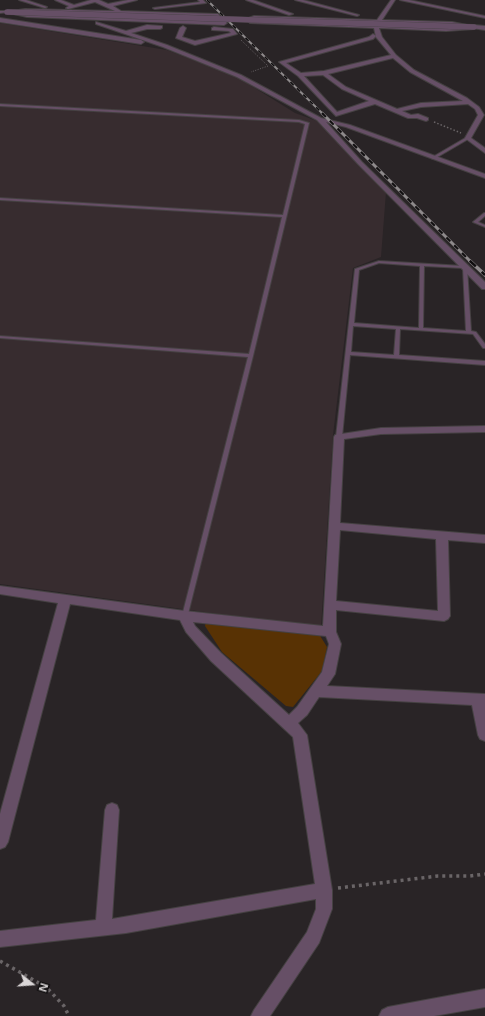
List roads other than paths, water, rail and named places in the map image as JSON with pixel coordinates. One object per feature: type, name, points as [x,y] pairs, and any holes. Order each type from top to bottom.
[{"type":"street","points":[[20,0],[48,8],[65,9],[96,0],[123,13],[204,3],[200,0]]},
{"type":"street","points":[[57,0],[74,6]]},
{"type":"street","points":[[107,6],[135,0]]},
{"type":"street","points":[[248,0],[299,18]]},
{"type":"street","points":[[297,0],[366,17],[379,22]]},
{"type":"street","points":[[376,37],[379,22],[394,0]]},
{"type":"street","points":[[402,0],[485,17]]},
{"type":"street","points":[[25,10],[218,15],[224,23],[27,16],[6,12],[25,10]]},
{"type":"street","points":[[0,12],[485,28]]},
{"type":"street","points":[[347,13],[332,22],[299,18],[254,17],[248,19],[257,23],[379,22],[446,29],[474,27]]},
{"type":"street","points":[[83,17],[128,32],[239,76],[319,119],[348,126],[485,176]]},
{"type":"street","points":[[106,25],[119,19]]},
{"type":"street","points":[[0,20],[165,46]]},
{"type":"street","points":[[332,22],[331,26],[334,28],[354,32]]},
{"type":"street","points":[[128,32],[146,27],[168,28]]},
{"type":"street","points":[[175,28],[191,28]]},
{"type":"street","points":[[183,28],[179,38],[195,43],[234,34],[231,30],[207,29]]},
{"type":"street","points":[[365,34],[376,37],[412,72],[474,103],[481,116],[469,137],[485,151]]},
{"type":"street","points":[[374,102],[336,114],[300,75],[282,62],[376,37]]},
{"type":"street","points":[[300,75],[324,73],[394,56]]},
{"type":"street","points":[[324,73],[344,88],[374,102],[410,117],[418,116],[426,119]]},
{"type":"street","points":[[396,111],[420,104],[474,103]]},
{"type":"street","points":[[319,119],[360,163],[464,268],[485,287]]},
{"type":"street","points":[[290,724],[302,711],[328,674],[335,644],[330,632],[330,604],[339,438],[381,431],[485,429]]},
{"type":"street","points":[[335,526],[485,539]]},
{"type":"street","points":[[330,604],[444,616],[442,535]]},
{"type":"street","points":[[0,590],[185,616],[330,632]]},
{"type":"street","points":[[0,842],[65,599]]},
{"type":"street","points":[[185,616],[190,629],[216,657],[290,724],[300,735],[324,890],[324,909],[314,937],[260,1016]]},
{"type":"street","points":[[315,691],[481,700],[485,735]]},
{"type":"street","points":[[103,928],[112,810]]},
{"type":"street","points":[[0,939],[126,925],[324,890]]},
{"type":"street","points":[[388,1016],[412,1014],[485,998]]},
{"type":"lane","points":[[0,105],[299,121],[307,123],[251,356],[185,616]]},
{"type":"lane","points":[[433,158],[469,137]]},
{"type":"lane","points":[[0,199],[284,216]]},
{"type":"lane","points":[[485,214],[475,222],[485,226]]},
{"type":"lane","points":[[339,438],[357,269],[379,262],[464,268],[468,333]]},
{"type":"lane","points":[[421,329],[422,265]]},
{"type":"lane","points":[[351,324],[474,333],[485,347]]},
{"type":"lane","points":[[396,356],[398,328]]},
{"type":"lane","points":[[0,337],[251,356]]},
{"type":"lane","points":[[348,353],[485,363]]},
{"type":"railway","points":[[207,0],[323,114]]},
{"type":"railway","points":[[323,114],[470,261]]},
{"type":"railway","points":[[470,261],[485,275]]}]
